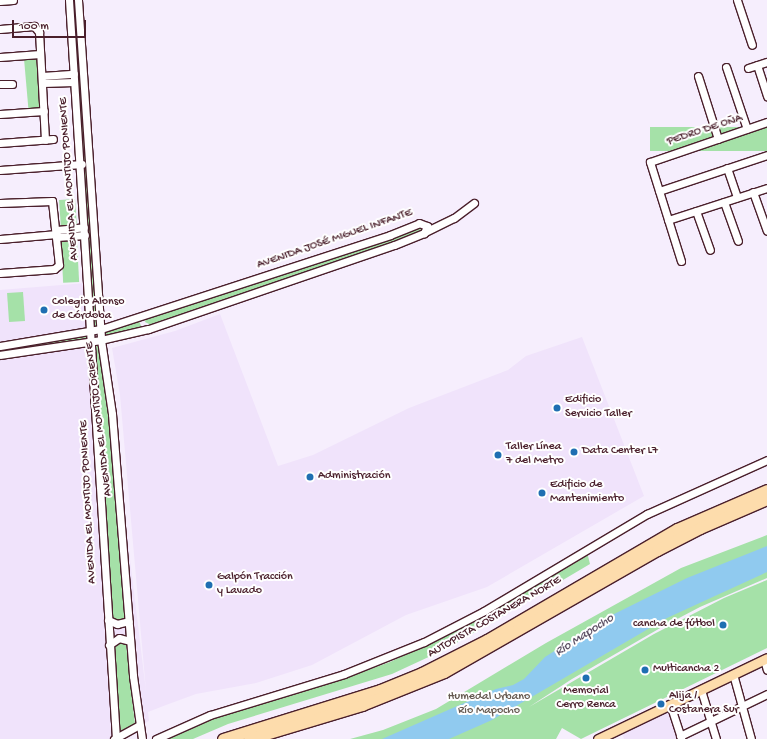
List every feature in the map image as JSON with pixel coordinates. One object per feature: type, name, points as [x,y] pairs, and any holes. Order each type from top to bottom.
[{"type":"highway","name":"AUTOPISTA COSTANERA NORTE","points":[[223,739],[380,690],[422,673],[487,640],[664,536],[767,490]]},
{"type":"highway","name":"AUTOPISTA COSTANERA NORTE","points":[[249,739],[362,705],[425,681],[492,647],[657,550],[700,528],[767,499]]},
{"type":"main road","points":[[598,739],[766,658]]},
{"type":"street","points":[[0,1],[14,0]]},
{"type":"street","name":"AVENIDA EL MONTIJO PONIENTE","points":[[69,0],[92,341],[115,739]]},
{"type":"street","name":"AVENIDA EL MONTIJO ORIENTE","points":[[78,0],[100,329],[112,414],[130,641],[139,725],[142,739]]},
{"type":"street","points":[[737,0],[752,45]]},
{"type":"street","points":[[0,29],[37,28],[43,80],[45,140]]},
{"type":"street","points":[[0,57],[40,54]]},
{"type":"street","points":[[748,68],[767,62]]},
{"type":"street","points":[[757,65],[767,96]]},
{"type":"street","points":[[726,67],[746,129]]},
{"type":"street","points":[[43,80],[74,74]]},
{"type":"street","points":[[698,76],[718,139]]},
{"type":"street","points":[[43,80],[74,82]]},
{"type":"street","points":[[0,84],[12,84]]},
{"type":"street","points":[[0,114],[44,111]]},
{"type":"street","name":"PEDRO DE OÑA","points":[[659,191],[650,162],[767,122]]},
{"type":"street","points":[[0,143],[53,139]]},
{"type":"street","points":[[681,261],[659,191],[767,155]]},
{"type":"street","points":[[0,170],[89,164]]},
{"type":"street","points":[[727,168],[737,197]]},
{"type":"street","points":[[668,220],[767,188]]},
{"type":"street","points":[[753,192],[767,231]]},
{"type":"street","points":[[0,203],[51,200],[54,205],[57,234],[57,268],[0,273]]},
{"type":"street","points":[[724,202],[738,241]]},
{"type":"street","points":[[425,232],[454,218],[474,203]]},
{"type":"street","points":[[696,211],[710,250]]},
{"type":"street","name":"AVENIDA JOSÉ MIGUEL INFANTE","points":[[0,346],[91,332],[383,237],[419,223],[427,225],[425,232],[394,245],[148,329],[101,340],[0,356]]},
{"type":"street","points":[[57,234],[84,227]]},
{"type":"street","points":[[0,239],[57,234],[85,235]]},
{"type":"street","points":[[144,315],[143,323],[148,329]]},
{"type":"street","points":[[156,739],[210,715],[344,674],[424,642],[484,610],[647,514],[767,460]]},
{"type":"street","points":[[108,620],[117,624],[129,620]]},
{"type":"street","points":[[110,645],[119,638],[130,641]]},
{"type":"street","points":[[766,658],[767,670]]},
{"type":"street","points":[[733,674],[751,739]]},
{"type":"street","points":[[700,690],[716,739]]},
{"type":"street","points":[[670,704],[680,737],[767,694]]},
{"type":"street","points":[[115,739],[139,725]]},
{"type":"shaded area","points":[[86,283],[89,330],[102,329],[146,691],[120,395],[112,348],[175,331],[220,314],[278,466],[313,455],[409,408],[508,370],[526,356],[582,337],[644,496],[487,587],[406,615],[312,665],[256,683],[196,694],[166,705],[148,712],[149,721],[111,739],[0,739],[0,290]]},
{"type":"shaded area","points":[[669,709],[677,739],[624,739],[622,733]]},
{"type":"green space","points":[[76,0],[86,160],[84,160],[72,1]]},
{"type":"green space","points":[[38,58],[42,108],[28,109],[24,59]]},
{"type":"green space","points":[[650,127],[767,127],[767,151],[650,151]]},
{"type":"green space","points":[[86,167],[98,326],[94,328],[83,168]]},
{"type":"green space","points":[[75,199],[77,225],[61,226],[59,200]]},
{"type":"green space","points":[[422,225],[423,230],[396,242],[151,325],[145,322],[146,318]]},
{"type":"green space","points":[[77,241],[79,282],[63,283],[61,242]]},
{"type":"green space","points":[[23,292],[25,321],[9,322],[7,293]]},
{"type":"green space","points":[[139,321],[142,328],[105,336],[104,334],[106,331]]},
{"type":"green space","points":[[86,335],[88,338],[0,353],[0,348]]},
{"type":"green space","points":[[98,343],[109,405],[126,617],[116,622],[110,615],[95,344]]},
{"type":"green space","points":[[767,535],[767,578],[700,607],[662,627],[572,679],[529,707],[654,634],[724,598],[767,580],[767,648],[581,739],[562,728],[556,739],[350,739],[383,730],[436,709],[546,643],[681,568]]},
{"type":"green space","points":[[584,555],[588,556],[590,564],[448,648],[392,674],[228,724],[193,739],[164,739],[223,715],[328,684],[390,662],[451,633]]},
{"type":"green space","points":[[123,642],[126,644],[135,724],[119,733],[113,644]]},
{"type":"water","name":"Humedal Urbano Río Mapocho","points":[[767,546],[767,572],[667,618],[492,720],[449,739],[382,739],[496,689],[513,685],[524,679],[545,657],[608,617],[687,578]]},
{"type":"place","name":"Colegio Alonso de Córdoba","points":[[44,310]]},
{"type":"place","name":"Edificio Servicio Taller","points":[[557,408]]},
{"type":"place","name":"Data Center L7","points":[[574,452]]},
{"type":"place","name":"Taller Línea 7 del Metro","points":[[498,455]]},
{"type":"place","name":"Administración","points":[[310,477]]},
{"type":"place","name":"Edificio de Mantenimiento","points":[[542,493]]},
{"type":"place","name":"Galpón Tracción y Lavado","points":[[209,585]]},
{"type":"place","name":"cancha de fútbol","points":[[723,625]]},
{"type":"place","name":"Multicancha 2","points":[[645,670]]},
{"type":"place","name":"Memorial Cerro Renca","points":[[586,678]]},
{"type":"place","name":"Alija / Costanera Sur","points":[[661,704]]},
{"type":"water label","name":"Río Mapocho","points":[[585,636]]}]
